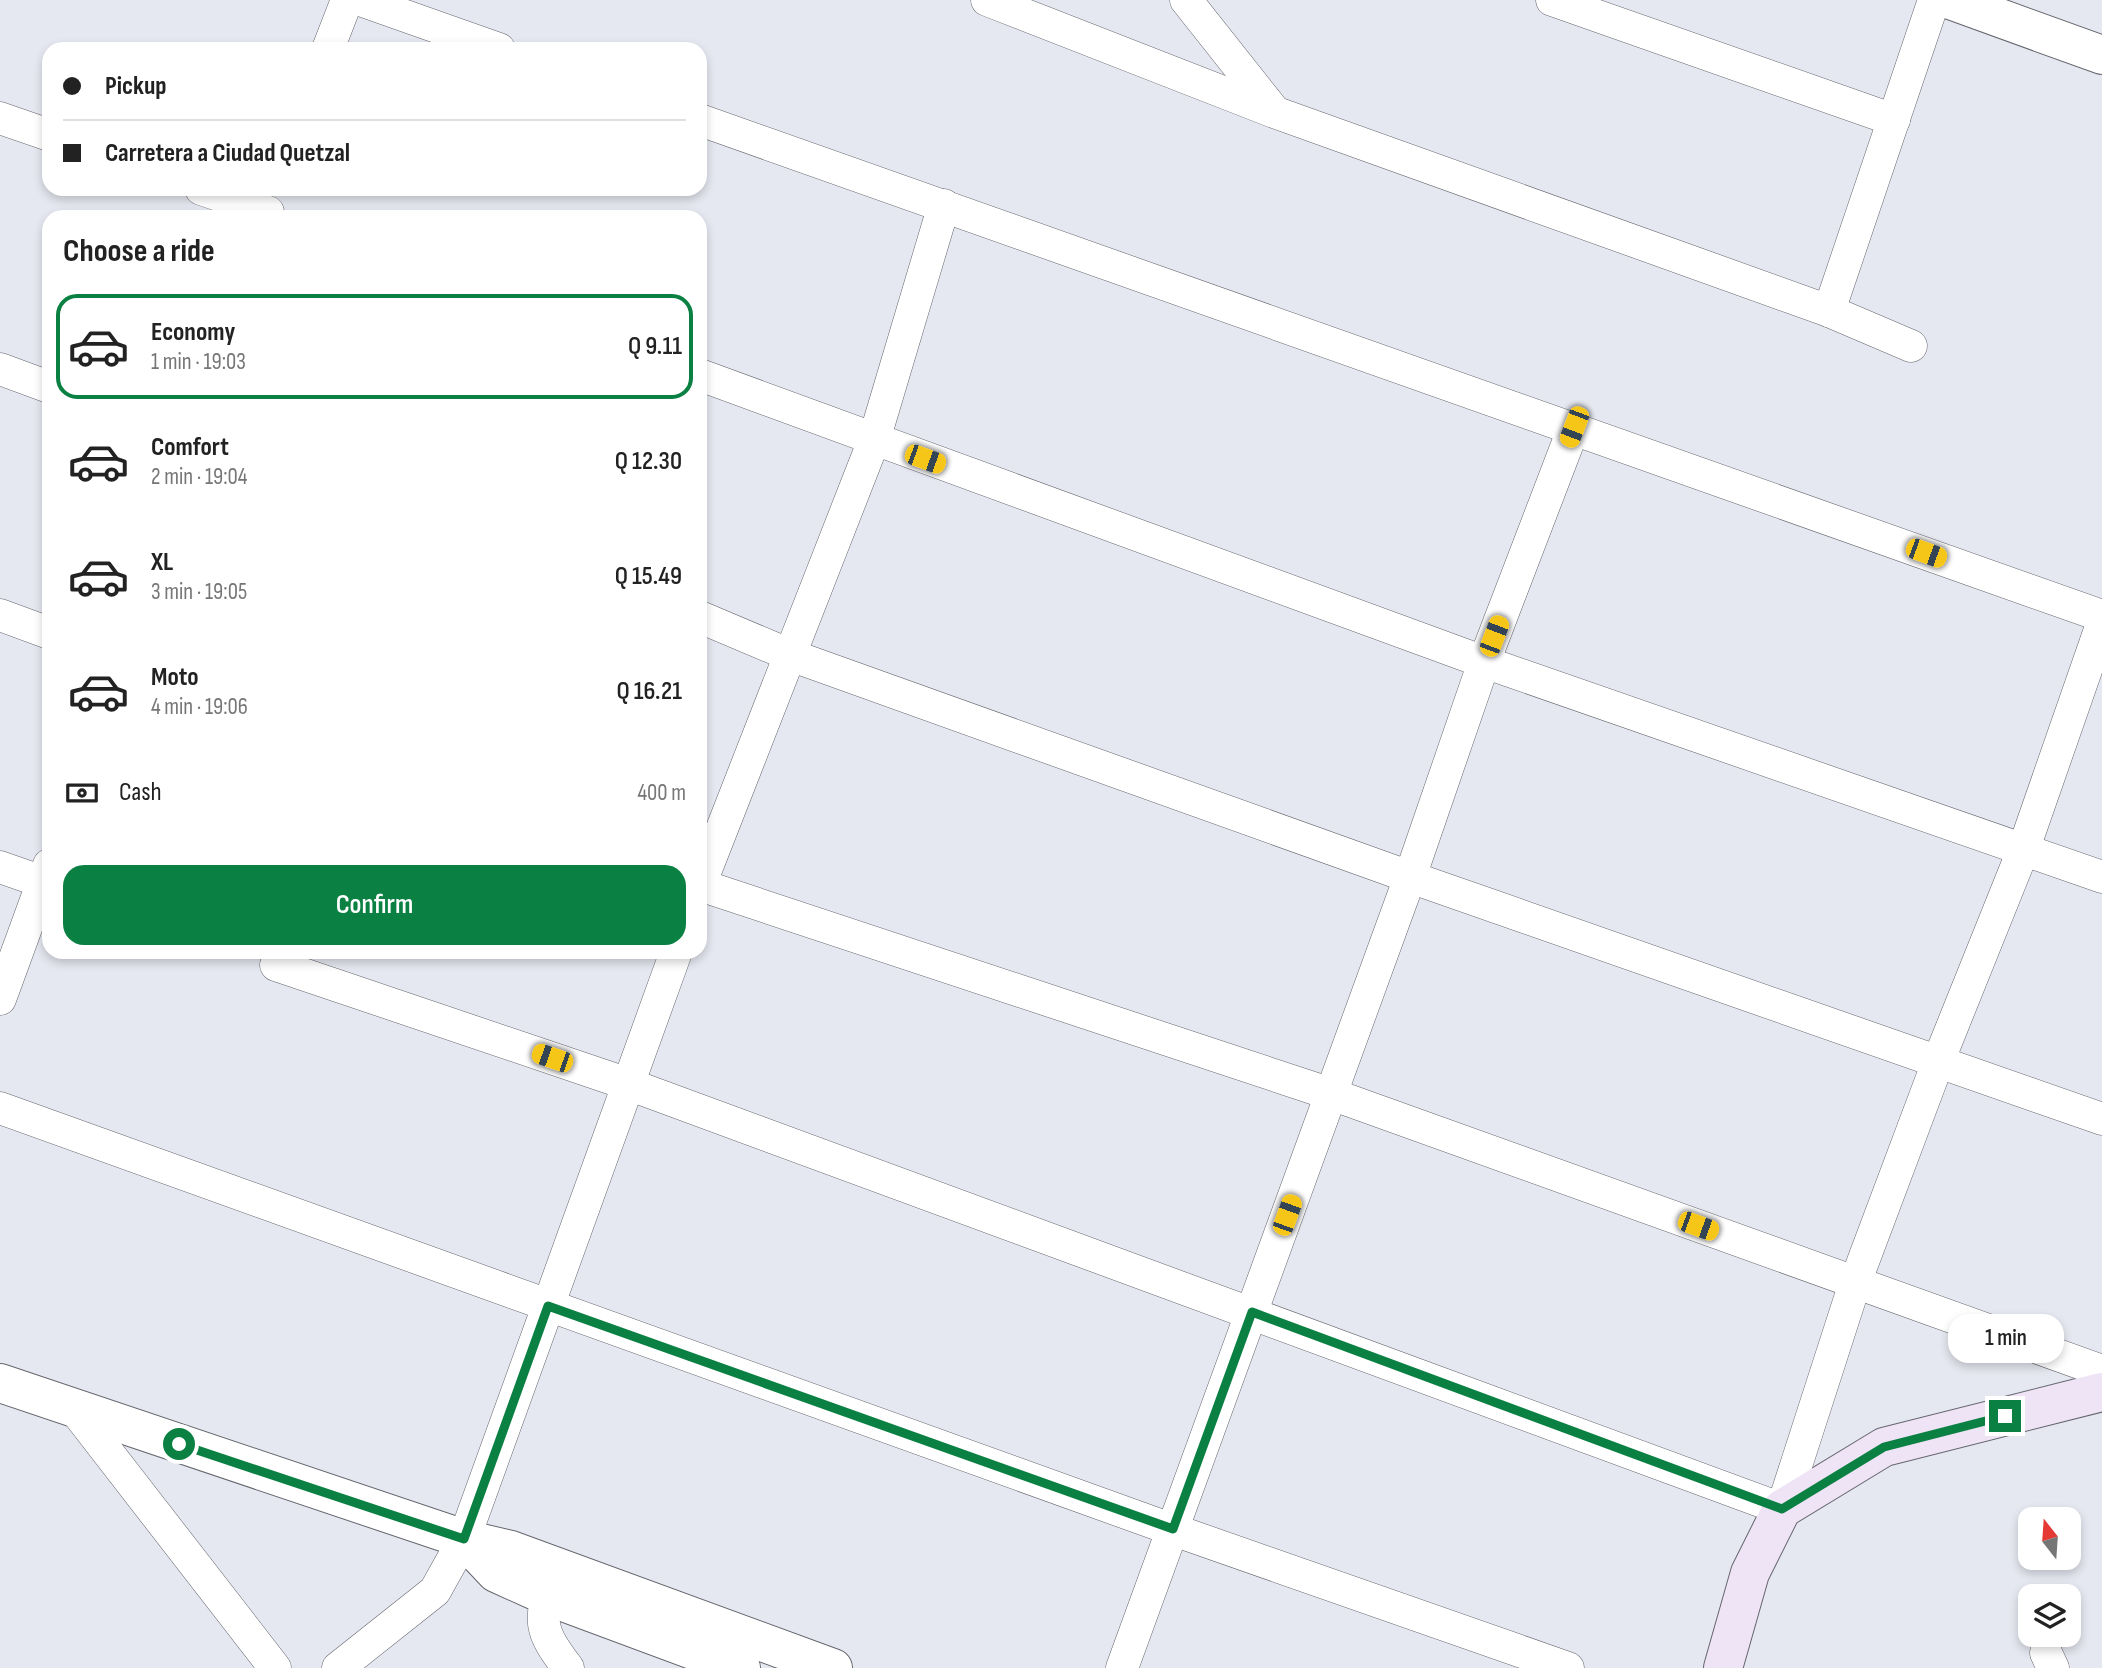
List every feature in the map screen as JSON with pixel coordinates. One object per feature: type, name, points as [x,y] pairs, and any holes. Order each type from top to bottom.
[{"type":"main road","points":[[1723,1668],[1750,1573],[1782,1509],[1884,1447],[2102,1392]]},
{"type":"street","points":[[331,42],[347,0]]},
{"type":"street","points":[[360,0],[479,42]]},
{"type":"street","points":[[987,0],[1275,113],[1829,311],[1911,346]]},
{"type":"street","points":[[1186,0],[1275,113]]},
{"type":"street","points":[[1552,0],[1894,120]]},
{"type":"street","points":[[1829,311],[1934,0]]},
{"type":"street","points":[[1950,0],[2102,55]]},
{"type":"street","points":[[0,118],[42,133]]},
{"type":"street","points":[[707,122],[2102,615]]},
{"type":"street","points":[[229,196],[270,206]]},
{"type":"street","points":[[707,867],[874,440],[944,205]]},
{"type":"street","points":[[0,369],[42,384]]},
{"type":"street","points":[[707,378],[1484,662],[2102,877]]},
{"type":"street","points":[[1122,1668],[1410,877],[1484,662],[1574,427]]},
{"type":"street","points":[[0,615],[42,630]]},
{"type":"street","points":[[707,620],[790,655],[1410,877],[2102,1119]]},
{"type":"street","points":[[276,965],[628,1084],[1782,1509],[1856,1283],[1938,1062],[2024,848],[2102,624]]},
{"type":"street","points":[[0,867],[42,873]]},
{"type":"street","points":[[0,999],[42,885]]},
{"type":"street","points":[[707,887],[1331,1094],[2102,1371]]},
{"type":"street","points":[[338,1668],[435,1591],[464,1539],[673,959]]},
{"type":"street","points":[[0,1108],[548,1306],[1568,1668]]},
{"type":"street","points":[[0,1383],[464,1539],[496,1573],[551,1581],[769,1657],[833,1668]]},
{"type":"street","points":[[75,1410],[275,1668]]},
{"type":"street","points":[[551,1581],[541,1619],[549,1643],[568,1668]]},
{"type":"street","points":[[551,1581],[741,1668]]},
{"type":"route","points":[[179,1444],[464,1539],[548,1306],[1173,1529],[1252,1312],[1782,1509],[1884,1447],[2005,1416]]}]
